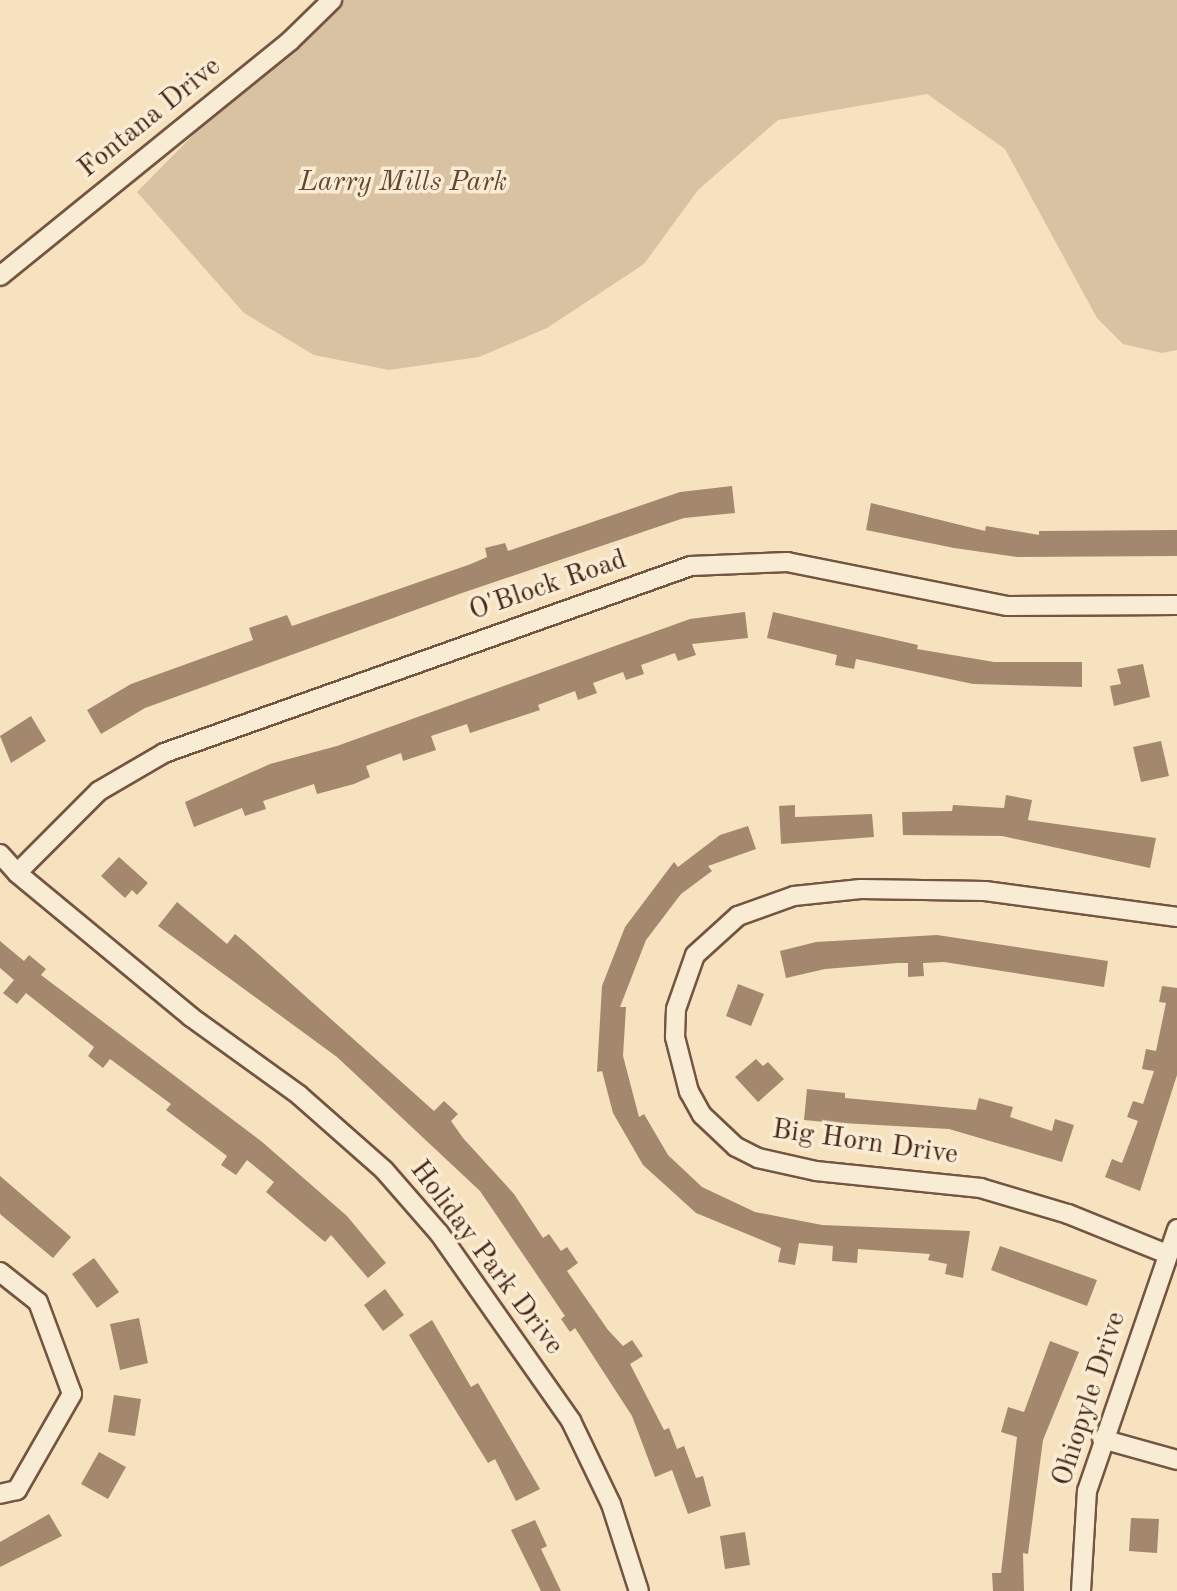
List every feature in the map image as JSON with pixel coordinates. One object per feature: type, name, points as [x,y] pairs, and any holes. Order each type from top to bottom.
[{"type":"street","name":"Fontana Drive","points":[[0,276],[290,41],[332,0]]},
{"type":"street","name":"O'Block Road","points":[[17,873],[99,791],[164,753],[691,566],[787,562],[1008,606],[1177,605]]},
{"type":"street","points":[[0,854],[17,873]]},
{"type":"street","name":"Holiday Park Drive","points":[[17,873],[179,1008],[310,1104],[384,1170],[439,1233],[571,1421],[611,1504],[639,1591]]},
{"type":"street","name":"Big Horn Drive","points":[[1167,1254],[1068,1214],[981,1188],[816,1171],[758,1158],[736,1147],[702,1115],[689,1092],[675,1037],[676,1009],[695,955],[738,916],[794,896],[861,889],[985,891],[1177,917]]},
{"type":"street","name":"Ohiopyle Drive","points":[[1081,1591],[1087,1491],[1102,1439],[1177,1229]]},
{"type":"street","points":[[0,1272],[38,1302],[72,1394],[17,1490],[0,1494]]},
{"type":"street","points":[[1102,1439],[1177,1460]]},
{"type":"green space","name":"Larry Mills Park","points":[[326,0],[1177,0],[1177,350],[1162,353],[1123,344],[1097,318],[1005,149],[927,94],[778,120],[698,190],[644,264],[547,328],[479,357],[389,370],[314,355],[244,313],[137,192]]},
{"type":"building","points":[[732,486],[735,513],[684,518],[462,593],[145,708],[101,734],[87,710],[131,684],[253,640],[249,628],[287,615],[292,626],[471,564],[487,557],[485,548],[505,543],[508,551],[680,492]]},
{"type":"building","points":[[871,503],[985,531],[986,526],[1039,535],[1039,531],[1177,530],[1177,556],[1017,557],[954,548],[866,530]]},
{"type":"building","points":[[745,612],[748,638],[692,644],[696,655],[678,661],[675,653],[641,665],[644,674],[626,680],[623,672],[593,683],[597,693],[578,700],[575,691],[538,705],[540,710],[470,733],[467,724],[431,736],[436,750],[403,761],[401,753],[366,766],[370,777],[354,784],[317,794],[314,784],[263,801],[266,809],[245,816],[242,808],[194,827],[185,802],[270,764],[337,746],[690,619]]},
{"type":"building","points":[[773,612],[918,645],[917,649],[994,662],[1082,662],[1082,687],[973,684],[856,659],[854,669],[835,665],[837,655],[767,638]]},
{"type":"building","points":[[1143,664],[1150,697],[1114,706],[1110,686],[1121,684],[1117,669]]},
{"type":"building","points":[[31,716],[46,741],[11,763],[0,736]]},
{"type":"building","points":[[1161,741],[1169,776],[1141,782],[1133,747]]},
{"type":"building","points":[[1006,795],[1032,800],[1028,820],[1156,838],[1150,868],[1002,836],[903,835],[902,812],[952,811],[953,805],[1004,808]]},
{"type":"building","points":[[795,805],[795,817],[872,814],[874,837],[781,844],[779,806]]},
{"type":"building","points":[[748,826],[756,849],[708,866],[712,871],[681,894],[646,940],[620,1007],[626,1007],[623,1056],[639,1117],[644,1114],[668,1155],[702,1187],[755,1212],[822,1225],[970,1231],[963,1278],[945,1274],[947,1264],[928,1260],[930,1254],[858,1249],[857,1263],[832,1261],[833,1246],[799,1243],[795,1265],[778,1262],[781,1248],[696,1213],[643,1165],[613,1113],[602,1071],[597,1072],[602,986],[625,927],[674,862],[678,867],[720,835]]},
{"type":"building","points":[[119,857],[148,883],[137,895],[132,890],[125,898],[101,876]]},
{"type":"building","points":[[177,902],[227,944],[235,934],[434,1111],[444,1101],[458,1114],[451,1121],[514,1194],[543,1238],[549,1234],[561,1251],[567,1247],[578,1263],[567,1271],[608,1330],[623,1346],[632,1340],[643,1356],[630,1364],[664,1430],[669,1428],[677,1449],[684,1446],[696,1478],[703,1476],[711,1506],[688,1514],[672,1470],[655,1477],[632,1416],[575,1328],[570,1332],[561,1319],[565,1316],[480,1191],[337,1057],[158,926]]},
{"type":"building","points":[[937,935],[1108,961],[1104,987],[944,962],[923,963],[924,976],[908,977],[908,963],[898,963],[825,969],[786,978],[780,951],[816,942]]},
{"type":"building","points":[[0,941],[24,961],[29,955],[46,969],[41,975],[261,1141],[347,1216],[386,1263],[368,1278],[331,1235],[325,1242],[266,1192],[274,1182],[247,1160],[236,1175],[221,1165],[227,1156],[166,1110],[171,1104],[110,1059],[103,1068],[88,1056],[94,1047],[26,993],[17,1004],[3,993],[14,980],[0,968]]},
{"type":"building","points":[[738,984],[764,994],[751,1026],[726,1016]]},
{"type":"building","points":[[1162,986],[1177,988],[1177,1075],[1140,1191],[1105,1177],[1112,1159],[1122,1163],[1138,1121],[1127,1117],[1133,1101],[1143,1104],[1154,1071],[1142,1069],[1146,1049],[1156,1051],[1166,1003],[1159,1002]]},
{"type":"building","points":[[756,1059],[763,1066],[768,1062],[784,1079],[758,1102],[735,1077]]},
{"type":"building","points":[[807,1089],[845,1093],[845,1098],[976,1110],[979,1098],[1013,1107],[1010,1117],[1052,1131],[1055,1119],[1074,1125],[1062,1162],[949,1129],[842,1123],[841,1131],[824,1129],[825,1122],[804,1120]]},
{"type":"building","points":[[0,1176],[71,1237],[53,1258],[0,1214]]},
{"type":"building","points":[[1000,1246],[1097,1280],[1087,1306],[991,1270]]},
{"type":"building","points":[[94,1258],[119,1292],[97,1308],[72,1274]]},
{"type":"building","points":[[385,1289],[404,1315],[383,1331],[364,1305]]},
{"type":"building","points":[[139,1318],[148,1363],[120,1370],[110,1324]]},
{"type":"building","points":[[432,1320],[471,1387],[478,1383],[540,1489],[516,1501],[495,1459],[488,1463],[409,1335]]},
{"type":"building","points":[[1050,1341],[1079,1352],[1043,1440],[1028,1554],[1023,1553],[1024,1591],[993,1591],[992,1573],[1001,1573],[1017,1437],[1001,1432],[1008,1407],[1024,1412]]},
{"type":"building","points":[[114,1395],[141,1399],[135,1436],[108,1432]]},
{"type":"building","points":[[99,1452],[126,1467],[108,1499],[81,1484]]},
{"type":"building","points":[[49,1514],[62,1536],[0,1567],[0,1542]]},
{"type":"building","points":[[1131,1518],[1159,1519],[1157,1553],[1129,1551]]},
{"type":"building","points":[[535,1520],[547,1546],[541,1549],[561,1591],[541,1591],[511,1530]]},
{"type":"building","points":[[745,1532],[750,1565],[725,1569],[720,1536]]}]
